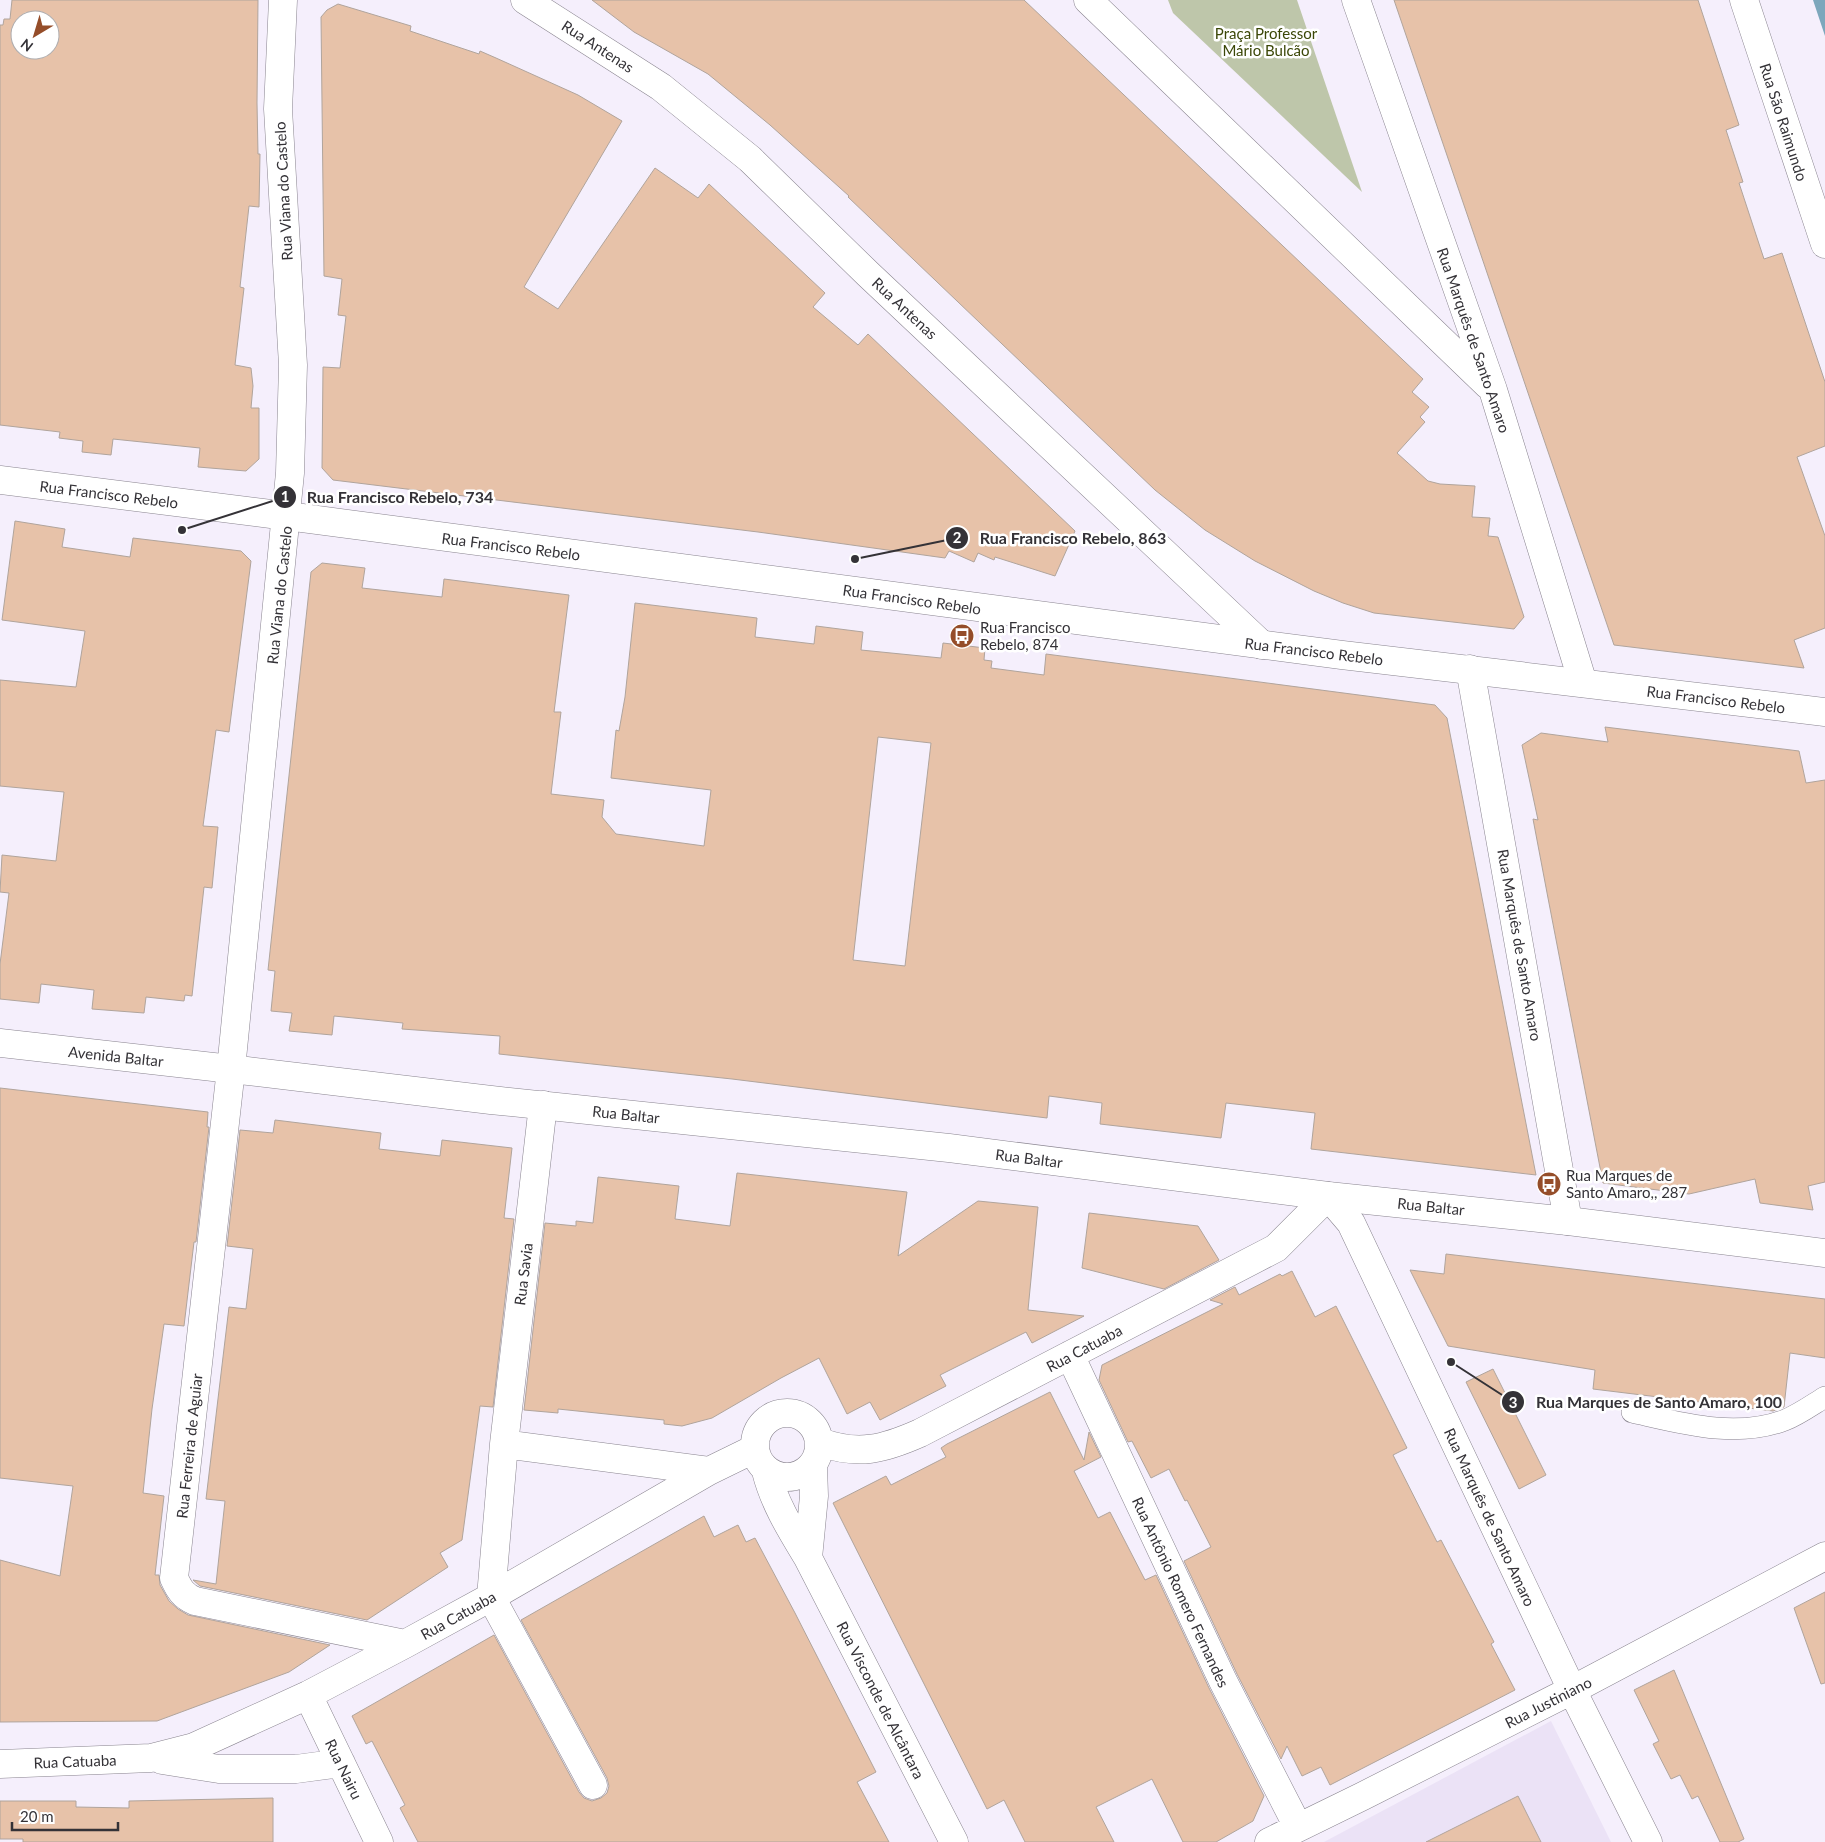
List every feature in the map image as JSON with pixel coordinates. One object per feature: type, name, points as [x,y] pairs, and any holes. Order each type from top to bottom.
[{"type":"main road","name":"Rua Viana do Castelo","points":[[232,1069],[290,473],[293,365],[278,109],[283,0]]},
{"type":"main road","name":"Rua Antenas","points":[[525,0],[662,87],[750,159],[882,288],[1262,645]]},
{"type":"main road","points":[[1088,0],[1493,390]]},
{"type":"main road","name":"Rua Marquês de Santo Amaro","points":[[1356,0],[1493,390],[1583,682]]},
{"type":"main road","name":"Rua São Raimundo","points":[[1744,0],[1825,244]]},
{"type":"main road","name":"Rua Francisco Rebelo","points":[[0,480],[287,516],[1262,645],[1825,712]]},
{"type":"main road","name":"Rua Marquês de Santo Amaro","points":[[1470,669],[1568,1221]]},
{"type":"main road","name":"Avenida Baltar","points":[[0,1044],[232,1069]]},
{"type":"main road","name":"Rua Baltar","points":[[232,1069],[491,1100],[949,1148],[1328,1196],[1568,1221],[1825,1254]]},
{"type":"main road","name":"Rua Ferreira de Aguiar","points":[[232,1069],[174,1578],[186,1597],[195,1601],[405,1644]]},
{"type":"main road","name":"Rua Savia","points":[[491,1597],[504,1444],[543,1105]]},
{"type":"main road","name":"Rua Marquês de Santo Amaro","points":[[1328,1196],[1351,1223],[1572,1690],[1648,1842]]},
{"type":"main road","name":"Rua Catuaba","points":[[816,1454],[831,1446],[870,1450],[894,1445],[983,1402],[1276,1248],[1328,1196]]},
{"type":"main road","name":"Rua Antônio Romero Fernandes","points":[[1070,1355],[1223,1681],[1298,1827]]},
{"type":"main road","points":[[808,1558],[814,1496],[816,1454],[816,1430],[808,1420],[796,1414],[784,1413],[771,1417],[761,1425],[756,1436],[760,1460],[776,1476],[796,1477],[805,1473],[816,1454]]},
{"type":"main road","points":[[504,1444],[709,1471]]},
{"type":"main road","name":"Rua Catuaba","points":[[151,1758],[194,1747],[308,1695],[491,1597],[709,1471],[760,1460]]},
{"type":"main road","name":"Rua Visconde de Alcântara","points":[[760,1460],[777,1504],[808,1558],[954,1842]]},
{"type":"main road","name":"Rua Justiniano","points":[[1269,1842],[1572,1690],[1825,1556]]},
{"type":"main road","points":[[491,1597],[593,1785]]},
{"type":"main road","name":"Rua Nairu","points":[[308,1695],[380,1842]]},
{"type":"main road","name":"Rua Catuaba","points":[[0,1764],[151,1758],[219,1769],[296,1769],[341,1763]]},
{"type":"lane","points":[[1632,1412],[1696,1426],[1748,1429],[1785,1420],[1825,1397]]},
{"type":"shaded area","points":[[1551,1721],[1611,1842],[1324,1842]]},
{"type":"green space","name":"Praça Professor Mário Bulcão","points":[[1168,0],[1297,0],[1362,192],[1173,13]]},
{"type":"water","points":[[1813,0],[1825,0],[1825,36]]},
{"type":"building","points":[[12,0],[258,0],[259,207],[249,206],[240,287],[244,288],[235,365],[251,368],[253,386],[251,408],[259,408],[259,459],[246,471],[198,467],[200,448],[113,439],[111,455],[82,452],[83,441],[59,438],[60,432],[0,425],[0,25],[3,25],[4,19],[10,19],[10,60],[60,60],[60,10],[11,10]]},
{"type":"building","points":[[592,0],[1024,0],[1423,379],[1412,392],[1429,407],[1420,417],[1425,422],[1397,453],[1428,481],[1440,484],[1475,486],[1472,517],[1490,518],[1488,536],[1498,537],[1524,617],[1514,629],[1374,613],[1314,591],[1255,561],[1205,530],[1155,490],[849,196],[770,125],[708,74],[634,32]]},
{"type":"building","points":[[1394,0],[1698,0],[1739,125],[1726,130],[1743,182],[1739,183],[1764,259],[1782,253],[1825,382],[1825,446],[1797,457],[1825,536],[1825,628],[1794,640],[1804,668],[1614,645]]},
{"type":"building","points":[[338,4],[411,26],[410,31],[479,54],[480,51],[578,95],[622,121],[524,287],[558,309],[655,168],[698,198],[709,184],[825,293],[813,307],[858,345],[868,334],[1075,531],[1055,576],[995,557],[994,560],[978,553],[974,562],[949,551],[945,558],[758,532],[333,480],[322,468],[323,367],[340,368],[346,316],[338,315],[342,279],[324,276],[321,17],[327,10]]},
{"type":"building","points":[[15,521],[65,529],[62,547],[130,557],[133,538],[241,551],[251,561],[229,732],[216,730],[203,826],[218,827],[212,888],[204,887],[192,996],[185,995],[184,1001],[146,997],[144,1013],[92,1009],[94,990],[41,984],[39,1003],[0,999],[0,964],[9,893],[0,892],[2,855],[56,861],[64,792],[0,786],[0,680],[76,687],[85,631],[2,620]]},
{"type":"building","points":[[322,563],[365,568],[362,588],[442,597],[444,579],[569,595],[554,712],[561,712],[551,794],[604,800],[602,817],[616,834],[704,846],[711,790],[611,778],[616,730],[619,731],[625,697],[635,603],[757,618],[755,637],[814,644],[816,626],[863,632],[861,650],[941,658],[943,643],[985,648],[984,660],[992,661],[991,668],[1044,675],[1046,654],[1435,705],[1447,718],[1536,1175],[1311,1149],[1315,1113],[1226,1103],[1221,1138],[1100,1124],[1102,1103],[1049,1096],[1047,1118],[732,1079],[499,1054],[500,1036],[402,1029],[403,1023],[334,1016],[332,1035],[289,1031],[292,1013],[271,1011],[275,971],[268,970],[311,572]],"holes":[[[878,737],[931,743],[905,966],[853,960]]]},
{"type":"building","points":[[1605,727],[1799,751],[1806,783],[1825,780],[1825,1182],[1808,1186],[1813,1210],[1760,1203],[1755,1179],[1689,1194],[1603,1183],[1533,819],[1538,820],[1522,745],[1541,733],[1608,742]]},
{"type":"building","points":[[0,1088],[208,1112],[207,1127],[209,1127],[184,1326],[164,1324],[152,1409],[143,1493],[164,1496],[155,1575],[159,1575],[160,1585],[169,1601],[188,1615],[330,1645],[289,1672],[157,1721],[0,1722],[0,1560],[60,1576],[73,1486],[0,1478]]},
{"type":"building","points":[[275,1120],[381,1133],[379,1149],[440,1156],[442,1140],[512,1148],[504,1218],[514,1219],[493,1407],[480,1406],[462,1540],[440,1553],[448,1567],[367,1620],[200,1586],[193,1580],[216,1584],[225,1501],[206,1499],[229,1307],[246,1309],[253,1249],[227,1246],[240,1130],[273,1133]]},
{"type":"building","points":[[737,1173],[907,1192],[898,1256],[978,1201],[1038,1207],[1028,1310],[1084,1316],[1032,1343],[1026,1332],[940,1375],[946,1386],[880,1420],[870,1402],[847,1414],[819,1358],[712,1418],[682,1426],[664,1424],[664,1420],[558,1409],[558,1413],[524,1410],[545,1223],[576,1226],[576,1221],[593,1223],[598,1177],[679,1186],[675,1219],[730,1226]]},
{"type":"building","points":[[1089,1213],[1198,1226],[1219,1260],[1164,1289],[1082,1268]]},
{"type":"building","points":[[1446,1254],[1825,1299],[1825,1358],[1790,1353],[1784,1407],[1773,1411],[1593,1389],[1595,1370],[1448,1346],[1410,1270],[1444,1274]]},
{"type":"building","points":[[1292,1271],[1315,1317],[1336,1306],[1407,1448],[1393,1455],[1437,1542],[1441,1540],[1494,1642],[1491,1644],[1515,1690],[1330,1785],[1321,1767],[1302,1776],[1287,1746],[1281,1759],[1237,1674],[1184,1561],[1211,1547],[1169,1469],[1151,1478],[1132,1441],[1128,1442],[1099,1380],[1102,1365],[1223,1304],[1210,1300],[1235,1287],[1239,1295],[1280,1274],[1282,1276]]},
{"type":"building","points":[[1493,1369],[1546,1475],[1519,1489],[1466,1382]]},
{"type":"building","points":[[1050,1392],[1084,1460],[1089,1432],[1101,1457],[1074,1471],[1098,1518],[1110,1512],[1145,1580],[1156,1575],[1209,1688],[1264,1796],[1253,1821],[1216,1842],[1183,1842],[1152,1779],[1096,1807],[1114,1842],[1025,1842],[1004,1800],[987,1809],[833,1503],[886,1476],[891,1485],[946,1457],[941,1448],[947,1444]]},
{"type":"building","points":[[704,1516],[714,1537],[738,1525],[746,1542],[755,1538],[876,1772],[857,1782],[889,1842],[418,1842],[400,1808],[405,1805],[372,1741],[366,1744],[352,1716],[494,1635],[579,1792],[584,1798],[592,1801],[601,1798],[607,1793],[609,1786],[607,1778],[521,1620]]},
{"type":"building","points":[[1825,1592],[1825,1683],[1821,1684],[1794,1608]]},
{"type":"building","points":[[1674,1670],[1744,1839],[1738,1842],[1720,1842],[1698,1796],[1692,1799],[1680,1775],[1671,1779],[1653,1744],[1659,1741],[1634,1690]]},
{"type":"building","points":[[1518,1796],[1541,1842],[1426,1842]]},
{"type":"building","points":[[273,1798],[273,1842],[23,1842],[23,1839],[0,1839],[0,1801],[76,1801],[76,1807],[129,1808],[129,1801]]},
{"type":"place","name":"Rua Francisco Rebelo, 734","points":[[182,530]]},
{"type":"place","name":"Rua Francisco Rebelo, 863","points":[[855,559]]},
{"type":"place","name":"Rua Francisco Rebelo, 874","points":[[962,636]]},
{"type":"place","name":"Rua Marques de Santo Amaro,, 287","points":[[1549,1184]]},
{"type":"place","name":"Rua Marques de Santo Amaro, 100","points":[[1451,1362]]}]
